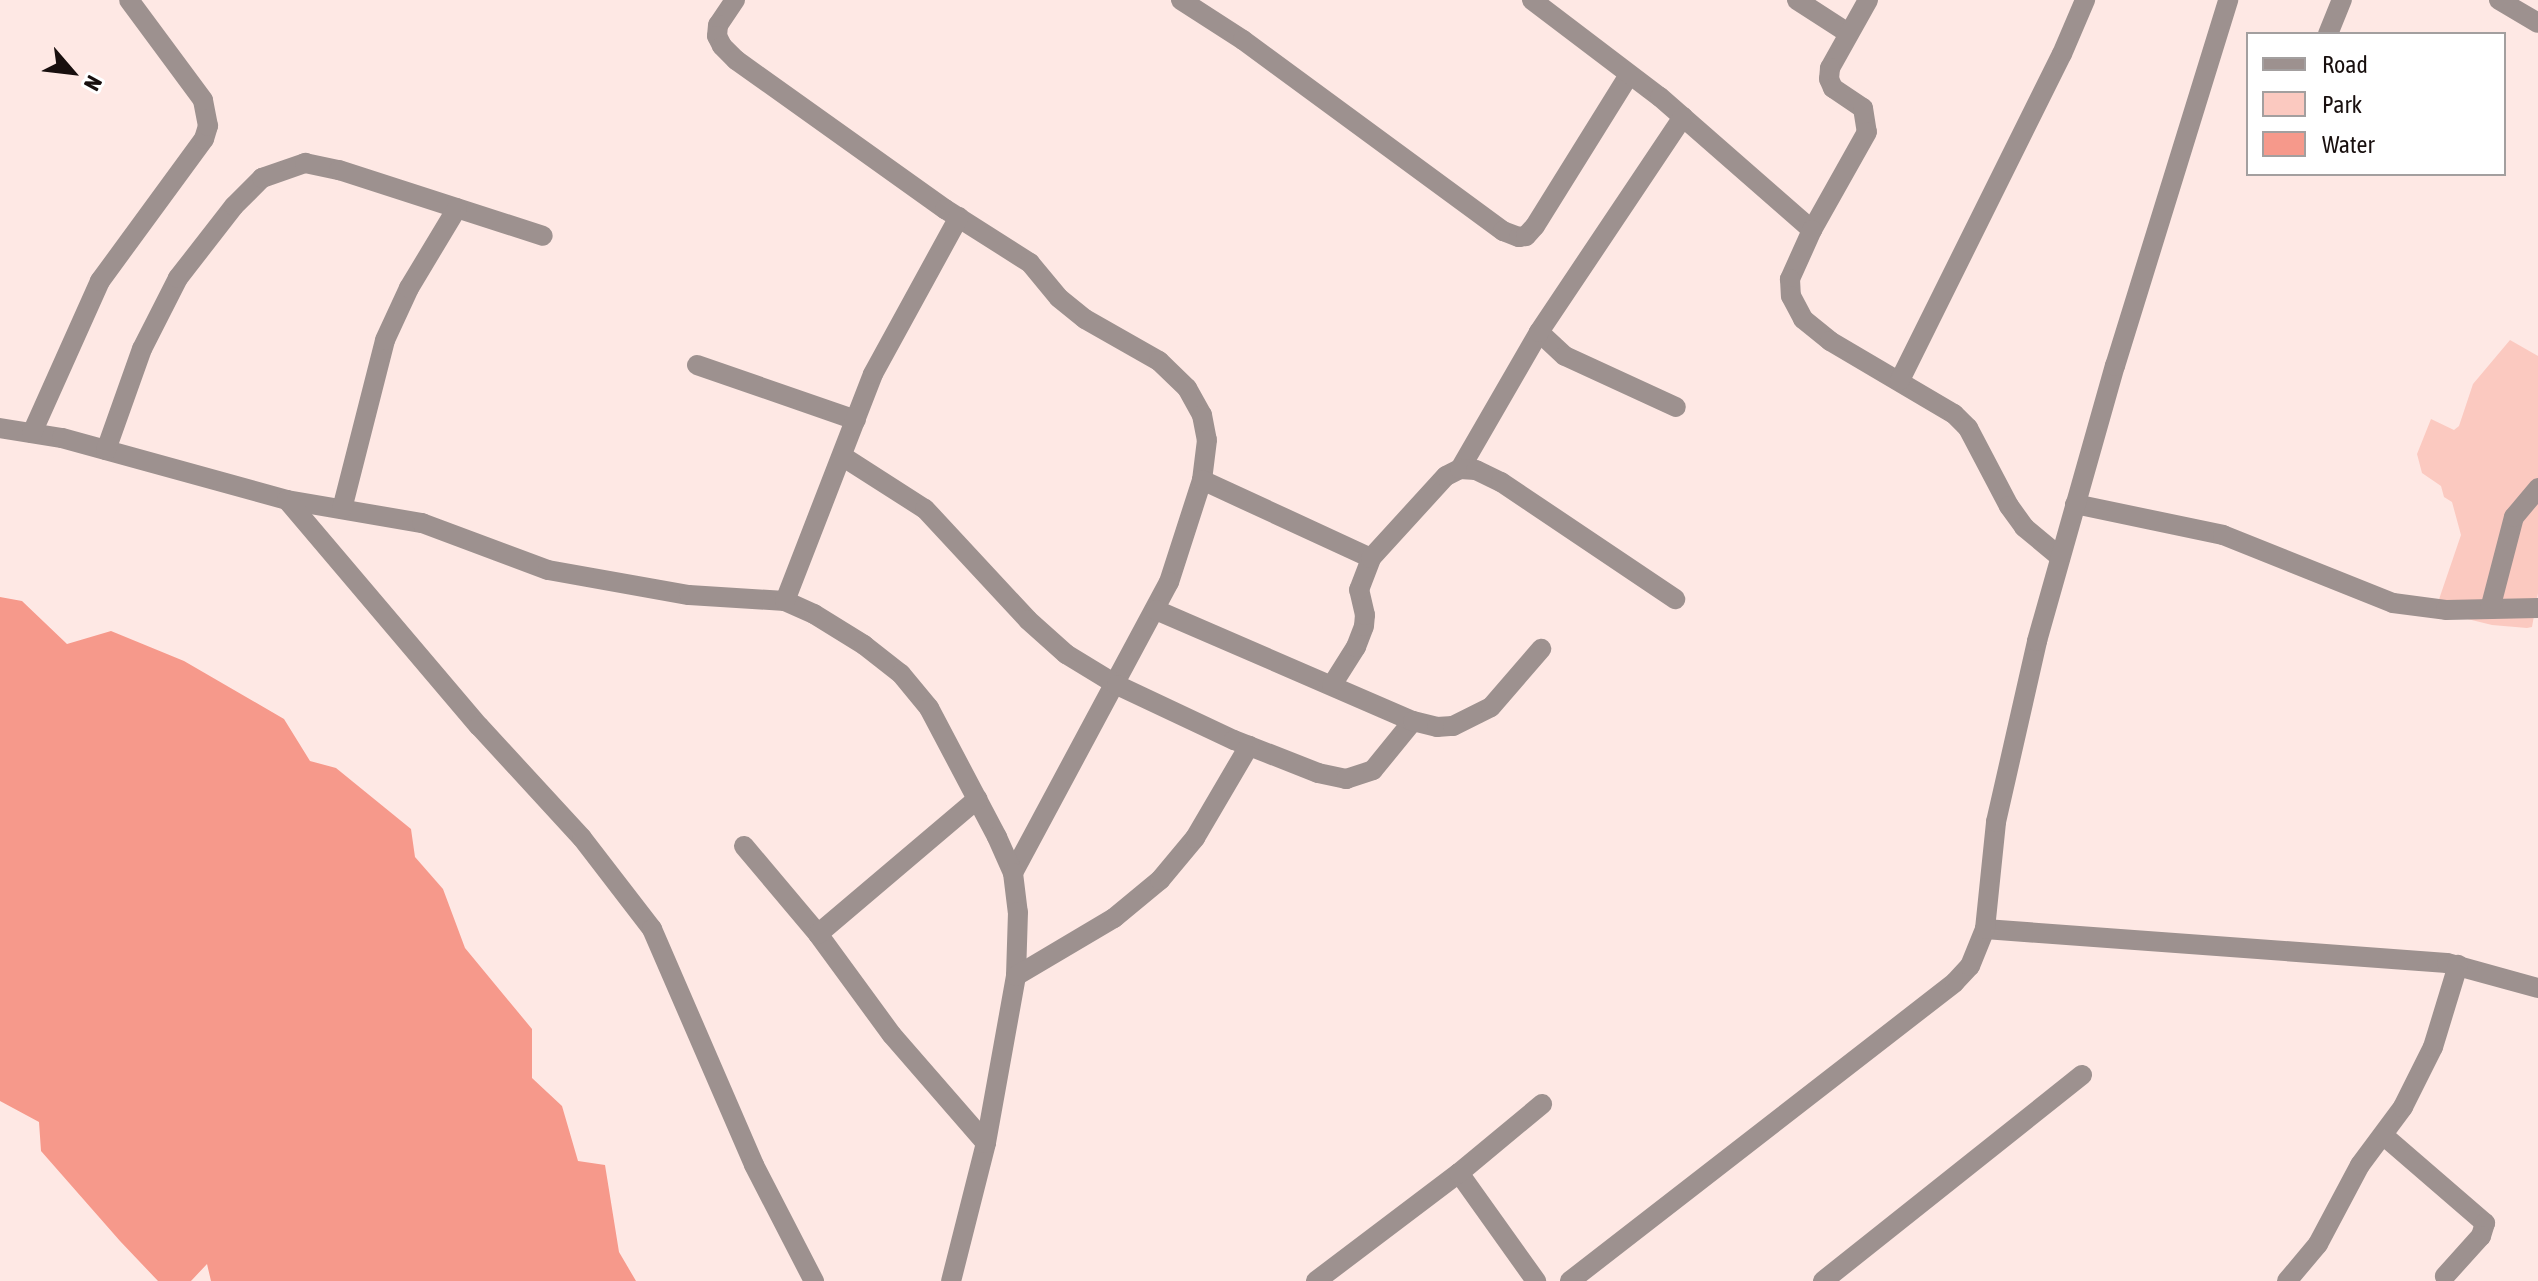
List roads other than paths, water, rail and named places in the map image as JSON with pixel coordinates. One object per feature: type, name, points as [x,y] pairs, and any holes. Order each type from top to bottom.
[{"type":"street","points":[[32,433],[100,281],[204,139],[208,126],[203,100],[129,0]]},
{"type":"street","points":[[735,0],[718,25],[717,36],[729,53],[959,217],[1030,263],[1059,298],[1085,319],[1159,361],[1187,388],[1202,415],[1207,440],[1202,480],[1169,582],[1117,685],[1013,873]]},
{"type":"street","points":[[1181,0],[1256,49],[1503,231],[1519,237],[1526,236],[1535,226],[1629,75]]},
{"type":"street","points":[[1532,0],[1683,117],[1812,230]]},
{"type":"street","points":[[1797,0],[1848,33]]},
{"type":"street","points":[[1868,0],[1830,68],[1829,79],[1833,88],[1863,108],[1868,118],[1867,132],[1812,230],[1790,279],[1791,296],[1803,319],[1830,341],[1954,414],[1968,428],[2009,506],[2035,538],[2060,557]]},
{"type":"street","points":[[1900,380],[2062,54],[2085,0]]},
{"type":"street","points":[[1570,1281],[1955,982],[1970,966],[1985,929],[1996,822],[2037,641],[2075,504],[2228,0]]},
{"type":"street","points":[[2329,32],[2342,0]]},
{"type":"street","points":[[2499,0],[2538,23]]},
{"type":"street","points":[[1460,469],[1539,332],[1683,117]]},
{"type":"street","points":[[106,450],[142,349],[178,278],[234,206],[262,178],[305,163],[339,170],[543,236]]},
{"type":"street","points":[[342,509],[385,340],[409,288],[457,208]]},
{"type":"street","points":[[785,601],[873,374],[959,217]]},
{"type":"street","points":[[1539,332],[1565,356],[1676,407]]},
{"type":"street","points":[[697,365],[856,420]]},
{"type":"street","points":[[0,428],[106,450],[287,500],[422,523],[548,570],[689,595],[785,601],[851,637],[901,674],[929,708],[977,799],[1013,873],[1018,912],[1016,976],[986,1143],[951,1281]]},
{"type":"street","points":[[842,456],[925,509],[1028,620],[1066,654],[1117,685],[1249,746],[1318,773],[1346,779],[1373,770],[1413,721]]},
{"type":"street","points":[[1332,685],[1356,647],[1364,626],[1365,615],[1359,590],[1371,558],[1446,476],[1460,469],[1476,470],[1501,482],[1675,599]]},
{"type":"street","points":[[1202,480],[1371,558]]},
{"type":"street","points":[[2490,609],[2514,517],[2538,488]]},
{"type":"street","points":[[287,500],[479,726],[582,838],[652,929],[754,1165],[814,1281]]},
{"type":"street","points":[[2075,504],[2223,535],[2393,603],[2429,609],[2538,608]]},
{"type":"street","points":[[1156,610],[1413,721],[1437,727],[1474,718],[1491,707],[1541,649]]},
{"type":"street","points":[[1016,976],[1114,918],[1160,880],[1195,838],[1249,746]]},
{"type":"street","points":[[818,934],[977,799]]},
{"type":"street","points":[[744,846],[818,934],[892,1035],[986,1143]]},
{"type":"street","points":[[1985,929],[2458,965],[2538,988]]},
{"type":"street","points":[[2287,1281],[2318,1244],[2360,1165],[2403,1107],[2433,1047],[2458,965]]},
{"type":"street","points":[[1823,1281],[2082,1075]]},
{"type":"street","points":[[1316,1281],[1459,1173],[1542,1104]]},
{"type":"street","points":[[2383,1135],[2485,1223],[2481,1236],[2445,1276]]},
{"type":"street","points":[[1459,1173],[1536,1281]]},
{"type":"water","points":[[0,597],[22,601],[67,644],[111,631],[184,661],[284,719],[310,761],[336,768],[411,829],[415,857],[443,889],[465,948],[532,1029],[532,1078],[562,1106],[578,1161],[605,1165],[619,1252],[636,1281],[211,1281],[207,1264],[191,1281],[158,1281],[120,1241],[41,1151],[39,1122],[0,1101]]}]
